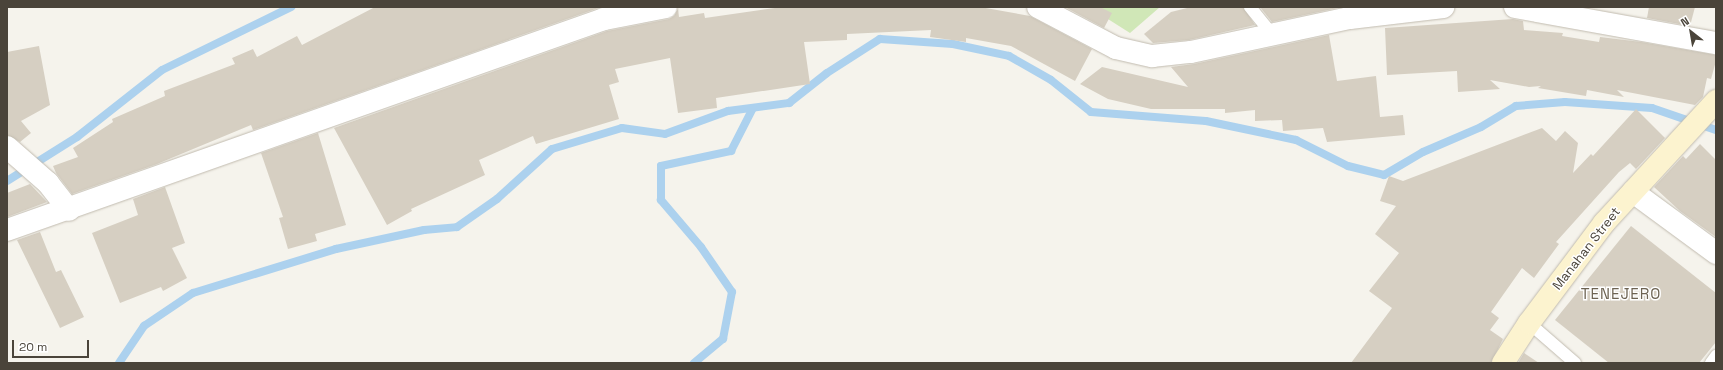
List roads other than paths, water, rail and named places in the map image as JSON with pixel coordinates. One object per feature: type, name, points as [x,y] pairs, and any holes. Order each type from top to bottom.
[{"type":"main road","name":"Manahan Street","points":[[1503,363],[1529,323],[1604,223],[1712,105]]},
{"type":"street","points":[[7,230],[69,210],[413,84],[604,19],[666,7]]},
{"type":"street","points":[[1038,7],[1116,48],[1152,56],[1191,52],[1350,18],[1443,7]]},
{"type":"street","points":[[1515,7],[1716,43]]},
{"type":"street","points":[[10,149],[48,183],[69,210]]},
{"type":"street","points":[[1633,192],[1716,253]]},
{"type":"lane","points":[[1250,7],[1273,34]]},
{"type":"lane","points":[[1529,323],[1575,363]]},
{"type":"lane","points":[[1711,363],[1716,356]]},
{"type":"waterway","points":[[7,181],[77,137],[162,70],[291,7]]},
{"type":"waterway","points":[[119,363],[144,326],[193,293],[336,249],[424,230],[457,227],[497,199],[552,149],[622,128],[665,134],[728,111],[789,103],[827,73],[880,39],[953,44],[1009,56],[1051,80],[1091,112],[1206,121],[1296,140],[1348,166],[1384,175],[1423,152],[1481,127],[1516,106],[1565,102],[1652,108],[1716,130]]},
{"type":"waterway","points":[[694,363],[723,339],[732,292],[701,247],[661,200],[661,166],[731,151],[753,108]]},
{"type":"district","name":"TENEJERO","points":[[1621,294]]}]
